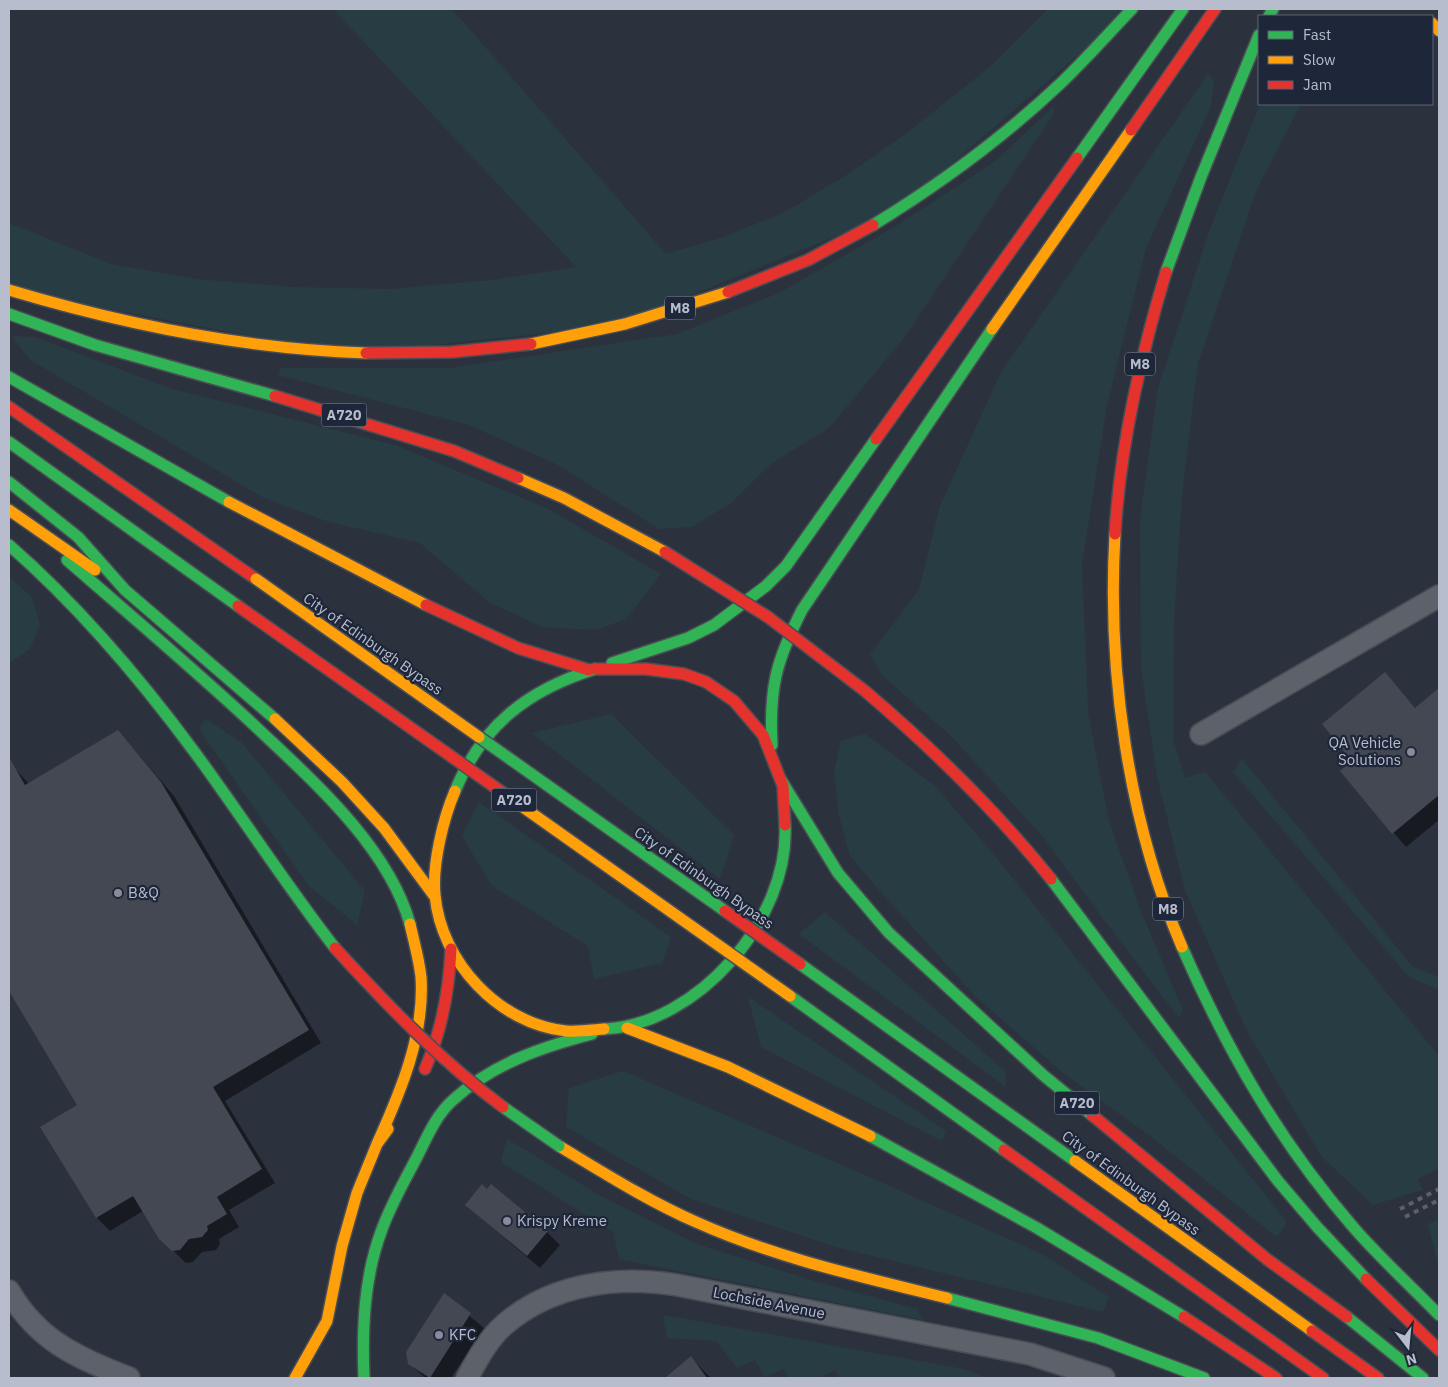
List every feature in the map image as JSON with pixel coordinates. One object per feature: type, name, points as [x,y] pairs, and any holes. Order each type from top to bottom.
[{"type":"main road","name":"M8","points":[[9,290],[137,325],[282,348],[345,354],[401,355],[516,346],[616,326],[733,291],[826,250],[895,212],[954,172],[1051,92],[1132,9]]},
{"type":"main road","points":[[435,896],[445,820],[453,793],[471,756],[491,730],[519,705],[553,683],[688,638],[714,625],[766,586],[786,566],[1183,9]]},
{"type":"main road","points":[[772,752],[769,705],[772,678],[782,648],[802,610],[989,333],[1215,9]]},
{"type":"main road","name":"M8","points":[[1258,37],[1247,60],[1175,244],[1153,315],[1130,409],[1120,473],[1115,531],[1114,649],[1120,711],[1140,814],[1170,915],[1189,964],[1231,1051],[1256,1094],[1336,1205],[1372,1249],[1439,1315]]},
{"type":"main road","name":"A720","points":[[9,314],[95,344],[352,418],[454,451],[564,498],[711,578],[752,606],[865,691],[933,752],[1016,836],[1087,926],[1210,1092],[1319,1229],[1377,1290],[1439,1350]]},
{"type":"main road","points":[[9,377],[343,564],[517,649],[554,662],[592,670],[671,671],[697,678],[718,689],[742,707],[755,721],[772,752],[781,780],[786,808],[783,851],[775,890],[747,944],[725,972],[687,1002],[668,1013],[627,1028],[598,1032],[556,1043],[506,1063],[467,1088],[451,1101],[440,1115],[399,1190],[377,1243],[364,1319],[364,1378]]},
{"type":"main road","name":"City of Edinburgh Bypass","points":[[9,407],[256,579],[800,964],[1378,1378]]},
{"type":"main road","name":"A720","points":[[9,442],[790,996],[1323,1378]]},
{"type":"main road","points":[[9,482],[78,537],[125,590]]},
{"type":"main road","points":[[9,510],[125,590],[286,729],[342,782],[384,828],[435,896],[451,949],[475,984],[496,1003],[518,1016],[552,1029],[598,1032]]},
{"type":"main road","points":[[22,520],[208,683],[310,778],[354,825],[386,872],[400,900],[418,955],[421,1011],[411,1056],[390,1116],[357,1193],[348,1222],[327,1321],[295,1378]]},
{"type":"main road","points":[[9,545],[79,611],[126,664],[176,728],[300,905],[335,948],[437,1055],[497,1103],[559,1146],[610,1177],[698,1223],[746,1241],[841,1271],[1099,1338],[1204,1378]]},
{"type":"main road","name":"A720","points":[[781,780],[833,865],[857,898],[889,933],[1043,1075],[1268,1260],[1340,1312],[1423,1378]]},
{"type":"main road","points":[[419,1081],[440,1034],[445,1016],[451,949]]},
{"type":"main road","points":[[627,1028],[715,1060],[785,1091],[960,1183],[1126,1280],[1276,1378]]},
{"type":"main road","points":[[378,1144],[409,1097]]},
{"type":"street","points":[[1201,734],[1439,596]]},
{"type":"street","name":"Lochside Avenue","points":[[467,1378],[483,1350],[503,1326],[532,1304],[565,1291],[600,1282],[629,1280],[677,1285],[1030,1354],[1104,1378]]},
{"type":"street","points":[[9,1291],[29,1320],[56,1345],[129,1378]]},
{"type":"shaded area","points":[[333,9],[452,9],[666,254],[724,237],[785,212],[845,176],[903,136],[991,66],[1048,9],[1132,9],[895,212],[616,326],[345,354],[9,290],[9,223],[111,264],[195,279],[292,287],[390,289],[493,280],[576,267]]},
{"type":"shaded area","points":[[1208,74],[1214,81],[1211,106],[1146,248],[1107,405],[1082,564],[1088,713],[1109,821],[1140,909],[1183,1010],[1179,1018],[1045,839],[952,737],[882,675],[870,655],[919,590],[940,506],[1000,374]]},
{"type":"shaded area","points":[[1260,105],[1300,105],[1256,191],[1198,363],[1182,494],[1174,620],[1173,739],[1185,778],[1205,772],[1439,1056],[1439,1168],[1418,1179],[1422,1190],[1373,1205],[1322,1157],[1246,1029],[1185,890],[1157,776],[1141,667],[1140,520],[1158,388],[1210,229]]},
{"type":"shaded area","points":[[1053,107],[1054,113],[904,338],[830,427],[771,464],[731,503],[692,527],[659,529],[558,465],[469,425],[278,375],[280,368],[450,368],[677,334],[781,292],[899,224],[994,162]]},
{"type":"shaded area","points":[[12,336],[35,337],[172,389],[395,445],[546,508],[661,574],[626,619],[596,630],[542,627],[489,602],[420,543],[326,521],[264,498],[29,359]]},
{"type":"shaded area","points":[[9,577],[32,597],[40,625],[30,649],[9,663]]},
{"type":"shaded area","points":[[611,714],[734,835],[720,879],[532,733]]},
{"type":"shaded area","points":[[206,719],[241,742],[365,891],[357,925],[308,885],[199,729]]},
{"type":"shaded area","points":[[865,734],[935,786],[990,850],[1287,1222],[1277,1237],[1150,1136],[1062,1072],[976,997],[850,856],[839,815],[834,772],[841,741]]},
{"type":"shaded area","points":[[1242,759],[1413,967],[1439,977],[1439,990],[1409,977],[1233,772]]},
{"type":"shaded area","points":[[479,802],[671,937],[662,963],[594,979],[588,946],[491,885],[462,836]]},
{"type":"shaded area","points":[[825,912],[1005,1071],[1006,1087],[799,934]]},
{"type":"shaded area","points":[[748,997],[946,1131],[942,1141],[761,1047]]},
{"type":"shaded area","points":[[623,1071],[856,1171],[1042,1254],[1109,1297],[1103,1312],[836,1247],[691,1199],[566,1127],[569,1088]]},
{"type":"shaded area","points":[[507,1139],[601,1196],[697,1244],[814,1281],[917,1309],[923,1320],[619,1259],[613,1232],[501,1162]]},
{"type":"shaded area","points":[[1439,1219],[1439,1268],[1428,1224]]},
{"type":"shaded area","points":[[663,1315],[964,1369],[987,1378],[838,1378],[835,1370],[819,1378],[789,1378],[783,1369],[765,1377],[755,1360],[737,1368],[716,1341],[667,1338]]},
{"type":"building","points":[[1385,672],[1415,708],[1439,688],[1439,795],[1392,834],[1340,771],[1352,761],[1322,724]]},
{"type":"building","name":"B&Q","points":[[118,730],[161,782],[309,1030],[213,1087],[262,1169],[217,1197],[227,1214],[207,1226],[208,1230],[202,1237],[189,1239],[180,1250],[172,1251],[159,1239],[133,1196],[96,1218],[40,1127],[77,1105],[9,991],[9,757],[25,785]]},
{"type":"building","points":[[482,1184],[487,1189],[491,1184],[548,1231],[527,1256],[465,1205]]},
{"type":"building","points":[[444,1293],[471,1313],[430,1378],[408,1364],[406,1352]]},
{"type":"building","points":[[691,1356],[707,1378],[665,1378]]},
{"type":"railway","points":[[1400,1209],[1439,1189]]},
{"type":"railway","points":[[1405,1217],[1439,1200]]},
{"type":"traffic: fast","points":[[873,225],[971,159],[1017,122],[1070,74],[1132,9]]},
{"type":"traffic: fast","points":[[1077,158],[1183,9]]},
{"type":"traffic: fast","points":[[1270,15],[1273,9]]},
{"type":"traffic: fast","points":[[1166,272],[1201,177],[1258,37]]},
{"type":"traffic: fast","points":[[9,314],[95,345],[275,396]]},
{"type":"traffic: fast","points":[[772,745],[772,707],[776,675],[780,660],[802,610],[992,329]]},
{"type":"traffic: fast","points":[[9,377],[229,502]]},
{"type":"traffic: fast","points":[[612,663],[688,638],[714,625],[766,586],[786,566],[876,439]]},
{"type":"traffic: fast","points":[[9,442],[238,606]]},
{"type":"traffic: fast","points":[[9,482],[78,537],[125,590],[275,719]]},
{"type":"traffic: fast","points":[[9,545],[85,618],[153,698],[196,754],[335,948]]},
{"type":"traffic: fast","points":[[67,560],[232,705],[300,769],[346,816],[385,868],[399,895],[410,924]]},
{"type":"traffic: fast","points":[[455,791],[479,747],[493,729],[510,713],[528,699],[549,688],[595,669]]},
{"type":"traffic: fast","points":[[479,737],[725,911]]},
{"type":"traffic: fast","points":[[781,780],[838,873],[889,933],[1043,1075],[1092,1115]]},
{"type":"traffic: fast","points":[[604,1029],[639,1023],[673,1009],[704,987],[732,960],[755,929],[772,896],[783,860],[785,825]]},
{"type":"traffic: fast","points":[[1051,879],[1278,1181],[1318,1228],[1366,1279]]},
{"type":"traffic: fast","points":[[1182,947],[1237,1059],[1279,1129],[1302,1162],[1354,1228],[1385,1262],[1439,1315]]},
{"type":"traffic: fast","points":[[800,964],[1075,1161]]},
{"type":"traffic: fast","points":[[790,996],[1004,1150]]},
{"type":"traffic: fast","points":[[364,1378],[365,1304],[375,1249],[393,1203],[437,1119],[453,1100],[484,1076],[518,1058],[592,1034]]},
{"type":"traffic: fast","points":[[503,1107],[559,1146]]},
{"type":"traffic: fast","points":[[870,1136],[1037,1228],[1184,1317]]},
{"type":"traffic: fast","points":[[947,1298],[1098,1338],[1204,1378]]},
{"type":"traffic: fast","points":[[1347,1317],[1423,1378]]},
{"type":"traffic: slow","points":[[1433,24],[1439,31]]},
{"type":"traffic: slow","points":[[992,329],[1131,130]]},
{"type":"traffic: slow","points":[[9,290],[97,314],[230,341],[320,351],[366,353]]},
{"type":"traffic: slow","points":[[531,344],[625,324],[728,292]]},
{"type":"traffic: slow","points":[[518,478],[564,498],[665,552]]},
{"type":"traffic: slow","points":[[229,502],[426,605]]},
{"type":"traffic: slow","points":[[9,510],[95,570]]},
{"type":"traffic: slow","points":[[1115,534],[1113,586],[1114,639],[1125,745],[1148,849],[1163,899],[1182,947]]},
{"type":"traffic: slow","points":[[256,579],[479,737]]},
{"type":"traffic: slow","points":[[275,719],[342,782],[384,828],[435,897]]},
{"type":"traffic: slow","points":[[455,791],[439,842],[435,870],[435,895],[440,920],[449,944],[461,966],[478,986],[497,1003],[518,1016],[541,1026],[566,1031],[604,1029]]},
{"type":"traffic: slow","points":[[506,795],[790,996]]},
{"type":"traffic: slow","points":[[377,1144],[402,1084],[415,1042],[419,1020],[421,977],[410,924]]},
{"type":"traffic: slow","points":[[627,1028],[728,1067],[870,1136]]},
{"type":"traffic: slow","points":[[295,1378],[327,1321],[342,1246],[357,1193],[377,1144],[388,1129]]},
{"type":"traffic: slow","points":[[559,1146],[661,1205],[726,1235],[820,1266],[947,1298]]},
{"type":"traffic: slow","points":[[1075,1161],[1312,1331]]},
{"type":"traffic: jam","points":[[1131,130],[1215,9]]},
{"type":"traffic: jam","points":[[876,439],[1077,158]]},
{"type":"traffic: jam","points":[[728,292],[808,260],[873,225]]},
{"type":"traffic: jam","points":[[1115,534],[1126,435],[1140,369],[1166,272]]},
{"type":"traffic: jam","points":[[366,353],[452,352],[531,344]]},
{"type":"traffic: jam","points":[[275,396],[454,451],[518,478]]},
{"type":"traffic: jam","points":[[9,407],[256,579]]},
{"type":"traffic: jam","points":[[665,552],[768,617],[865,691]]},
{"type":"traffic: jam","points":[[426,605],[518,648],[589,670]]},
{"type":"traffic: jam","points":[[238,606],[506,795]]},
{"type":"traffic: jam","points":[[595,669],[646,669],[684,674],[706,682],[734,701],[763,735],[783,786],[785,825]]},
{"type":"traffic: jam","points":[[865,691],[962,780],[1008,828],[1051,879]]},
{"type":"traffic: jam","points":[[725,911],[800,964]]},
{"type":"traffic: jam","points":[[335,948],[436,1052],[503,1107]]},
{"type":"traffic: jam","points":[[425,1069],[436,1040],[444,1010],[451,949]]},
{"type":"traffic: jam","points":[[1092,1115],[1268,1260],[1347,1317]]},
{"type":"traffic: jam","points":[[1004,1150],[1323,1378]]},
{"type":"traffic: jam","points":[[1366,1279],[1439,1350]]},
{"type":"traffic: jam","points":[[1184,1317],[1276,1378]]},
{"type":"traffic: jam","points":[[1312,1331],[1378,1378]]},
{"type":"place","name":"QA Vehicle Solutions","points":[[1411,752]]},
{"type":"place","name":"B&Q","points":[[118,893]]},
{"type":"place","name":"Krispy Kreme","points":[[507,1221]]},
{"type":"place","name":"KFC","points":[[439,1335]]}]
